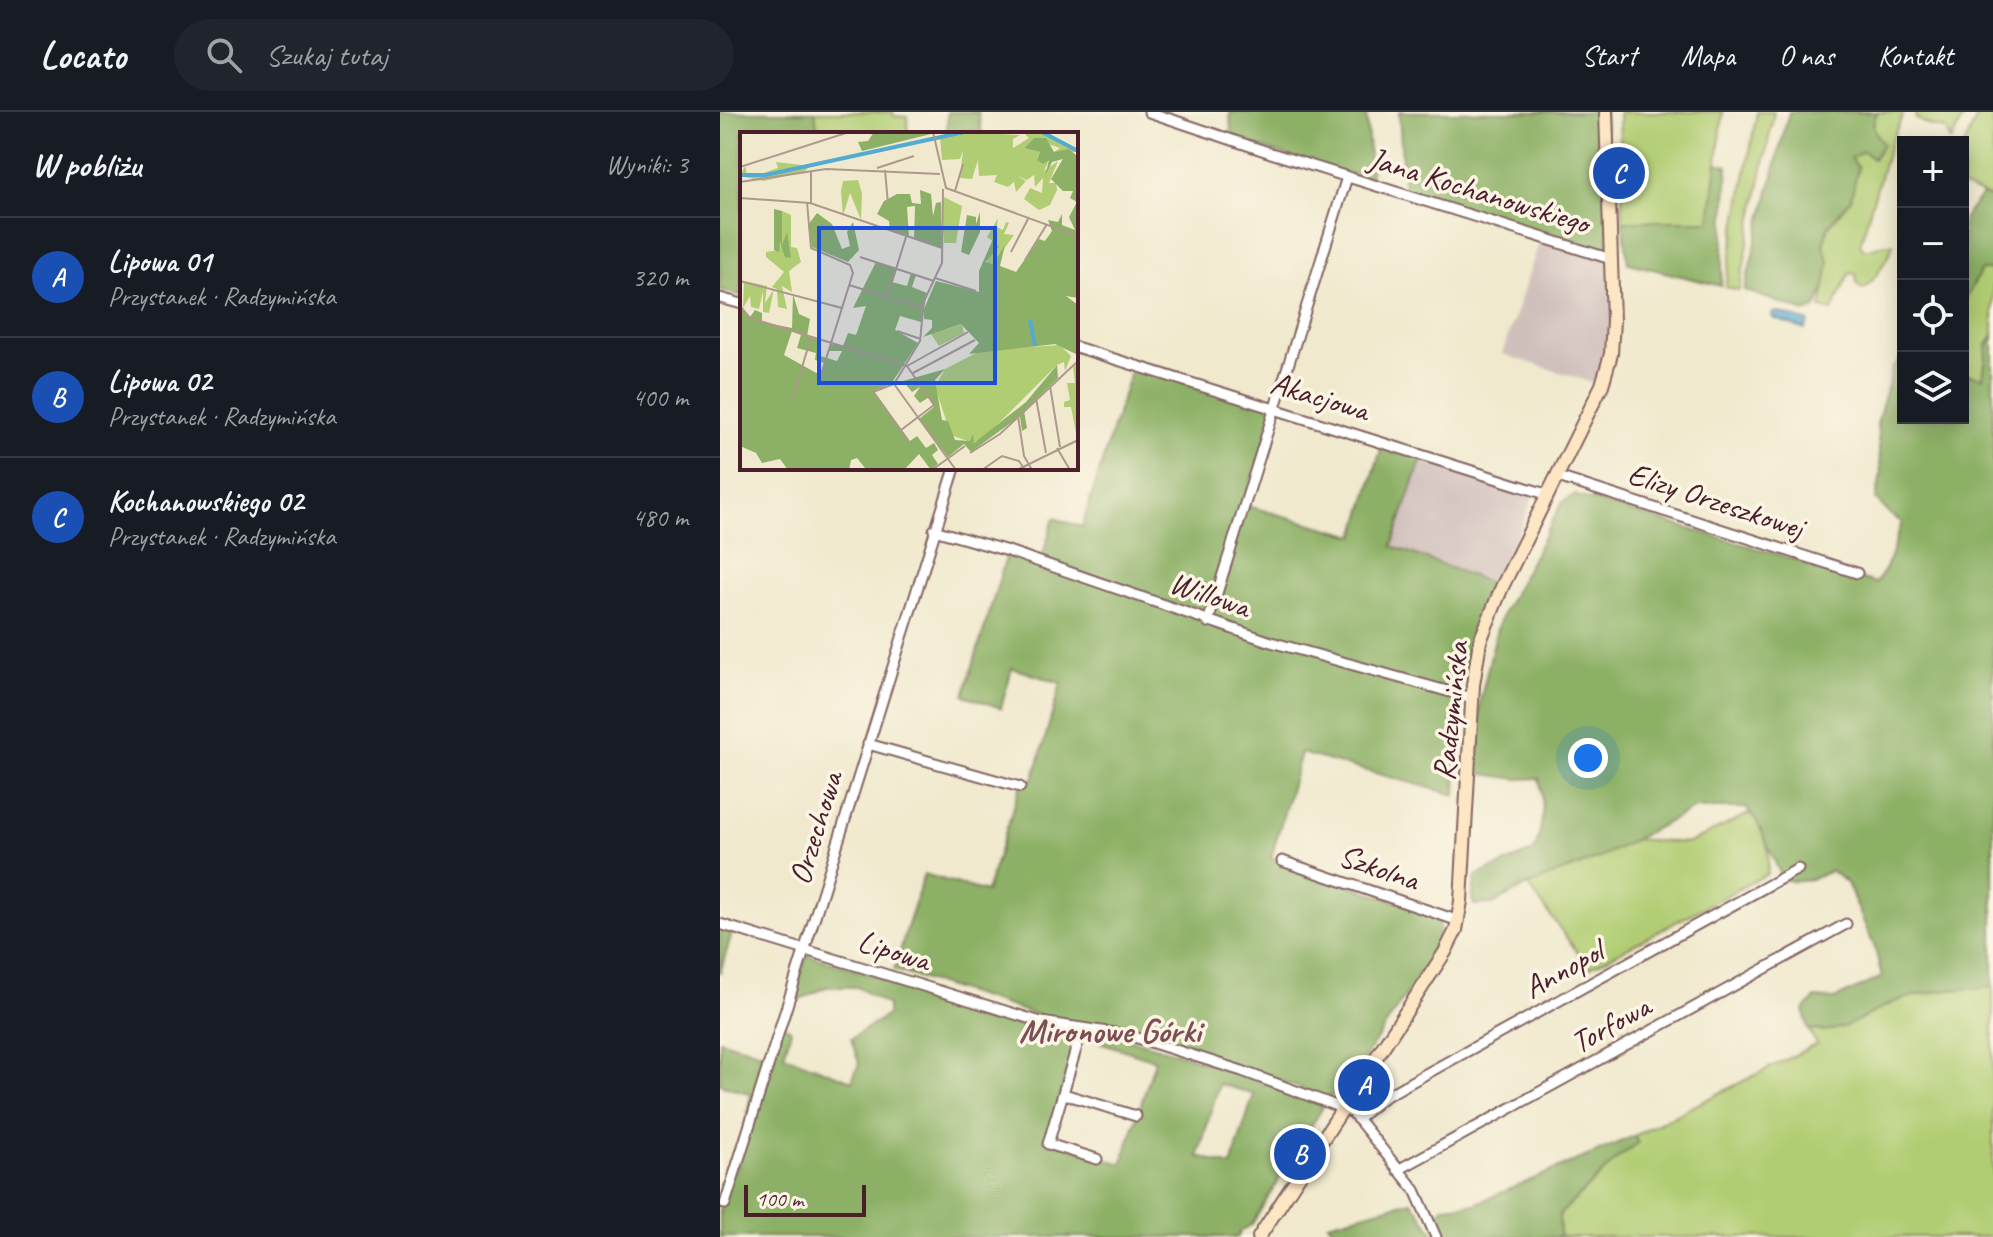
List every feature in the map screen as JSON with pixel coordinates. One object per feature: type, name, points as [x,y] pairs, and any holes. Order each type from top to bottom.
[{"type":"street","name":"Jana Kochanowskiego","points":[[1149,112],[1611,259]]},
{"type":"street","name":"Radzymińska","points":[[1259,1237],[1445,952],[1459,921],[1477,653],[1502,587],[1589,415],[1609,366],[1613,339],[1606,112]]},
{"type":"street","points":[[1208,622],[1347,177]]},
{"type":"street","points":[[720,298],[740,303]]},
{"type":"street","name":"Akacjowa","points":[[1078,348],[1549,495]]},
{"type":"street","name":"Orzechowa","points":[[725,1204],[954,470]]},
{"type":"street","name":"Elizy Orzeszkowej","points":[[1558,477],[1857,573]]},
{"type":"street","name":"Willowa","points":[[934,530],[1030,558],[1208,622],[1472,698]]},
{"type":"street","points":[[868,744],[1020,787]]},
{"type":"street","name":"Szkolna","points":[[1282,861],[1459,921]]},
{"type":"street","name":"Annopol","points":[[1357,1119],[1384,1097],[1798,869]]},
{"type":"street","name":"Lipowa","points":[[720,924],[1052,1025],[1079,1039],[1064,1094]]},
{"type":"street","name":"Torfowa","points":[[1398,1170],[1846,924]]},
{"type":"street","name":"Lipowa","points":[[1052,1025],[1061,1023],[1128,1035],[1242,1071],[1353,1113],[1415,1190],[1436,1237]]},
{"type":"street","points":[[1097,1159],[1048,1144],[1064,1094],[1136,1116]]},
{"type":"shaded area","points":[[1541,237],[1609,258],[1615,344],[1600,385],[1502,354]]},
{"type":"shaded area","points":[[1424,452],[1535,492],[1498,586],[1392,546]]},
{"type":"green space","points":[[720,112],[815,112],[818,132],[740,132],[740,295],[720,290]]},
{"type":"green space","points":[[815,112],[893,112],[894,116],[907,117],[908,132],[818,132]]},
{"type":"green space","points":[[947,112],[978,112],[982,132],[947,132]]},
{"type":"green space","points":[[1230,112],[1366,112],[1371,177],[1342,173],[1231,138]]},
{"type":"green space","points":[[1399,112],[1605,112],[1609,258],[1404,193]]},
{"type":"green space","points":[[1619,112],[1723,112],[1710,221],[1623,221]]},
{"type":"green space","points":[[1757,112],[1774,112],[1739,290],[1725,287]]},
{"type":"green space","points":[[1789,112],[1878,112],[1874,124],[1883,144],[1873,159],[1863,151],[1851,158],[1858,167],[1851,199],[1828,227],[1823,245],[1829,262],[1825,287],[1816,308],[1805,312],[1744,290]]},
{"type":"green space","points":[[1878,112],[1904,112],[1890,144],[1860,244],[1864,249],[1893,244],[1881,269],[1863,289],[1857,284],[1856,273],[1849,274],[1832,311],[1821,308],[1829,262],[1823,245],[1828,227],[1851,199],[1851,158],[1863,151],[1873,158],[1882,144],[1873,124]]},
{"type":"green space","points":[[1915,112],[1966,112],[1954,136],[1948,136],[1945,129],[1916,119]]},
{"type":"green space","points":[[1979,112],[1993,112],[1993,198],[1969,189],[1968,136]]},
{"type":"green space","points":[[1717,163],[1728,166],[1721,286],[1628,263],[1623,221],[1710,221]]},
{"type":"green space","points":[[1982,195],[1993,198],[1993,277],[1991,270],[1981,270],[1969,293],[1969,280],[1969,211]]},
{"type":"green space","points":[[1981,270],[1991,270],[1993,335],[1987,344],[1983,379],[1969,375],[1969,293]]},
{"type":"green space","points":[[1993,335],[1993,988],[1923,994],[1889,1004],[1856,1022],[1833,1030],[1808,1029],[1804,1010],[1815,998],[1835,999],[1882,977],[1875,948],[1847,883],[1831,871],[1800,881],[1782,878],[1757,821],[1746,808],[1695,808],[1601,857],[1528,885],[1493,904],[1474,905],[1472,899],[1476,876],[1534,851],[1539,833],[1542,806],[1539,778],[1518,779],[1476,773],[1480,702],[1503,613],[1562,503],[1574,495],[1876,583],[1886,568],[1902,522],[1876,500],[1881,474],[1877,424],[1893,367],[1897,363],[1897,424],[1969,424],[1969,374],[1983,378],[1988,344]]},
{"type":"green space","points":[[1134,360],[1277,402],[1244,505],[1355,536],[1384,439],[1424,452],[1392,546],[1498,586],[1475,643],[1469,679],[1459,681],[1456,795],[1301,753],[1271,858],[1440,917],[1437,947],[1346,1086],[1328,1098],[1178,1046],[1098,1025],[1047,1018],[894,970],[924,874],[986,892],[1020,787],[1034,777],[1061,683],[1012,668],[1001,708],[964,695],[1007,554],[1040,564],[1054,518],[1082,527]]},
{"type":"green space","points":[[1751,813],[1766,842],[1767,874],[1589,968],[1528,885],[1558,867],[1569,870],[1601,857],[1631,839],[1689,843]]},
{"type":"green space","points":[[720,927],[733,930],[720,973]]},
{"type":"green space","points":[[807,955],[1054,1031],[1058,1037],[1076,1042],[1046,1140],[1122,1164],[1155,1060],[1068,1032],[1068,1027],[1163,1049],[1317,1102],[1323,1107],[1252,1224],[1238,1237],[720,1237],[720,1182],[724,1183],[738,1166],[751,1094],[720,1084],[720,1040],[766,1054],[778,1022],[791,1030],[784,1055],[852,1081],[859,1063],[851,1039],[887,1015],[887,1005],[857,987],[826,987],[791,1004]],"holes":[[[1219,1084],[1254,1094],[1231,1166],[1198,1156]]]},
{"type":"green space","points":[[1961,988],[1993,988],[1993,1237],[1560,1237],[1559,1215],[1637,1143],[1634,1136],[1817,1044],[1808,1029],[1833,1030],[1900,1000]]},
{"type":"green space","points":[[1634,1136],[1638,1143],[1559,1215],[1560,1237],[1441,1237],[1434,1221],[1443,1207],[1475,1204]]},
{"type":"green space","points":[[1412,1201],[1437,1237],[1338,1237],[1328,1223]]},
{"type":"water","points":[[1776,312],[1809,322],[1805,330],[1773,318],[1772,314]]},
{"type":"place","name":"Kochanowskiego 02","points":[[1619,173]]},
{"type":"place","name":"Lipowa 01","points":[[1364,1085]]},
{"type":"place","name":"Lipowa 02","points":[[1300,1154]]},
{"type":"district","name":"Mironowe Górki","points":[[1110,1030]]}]
